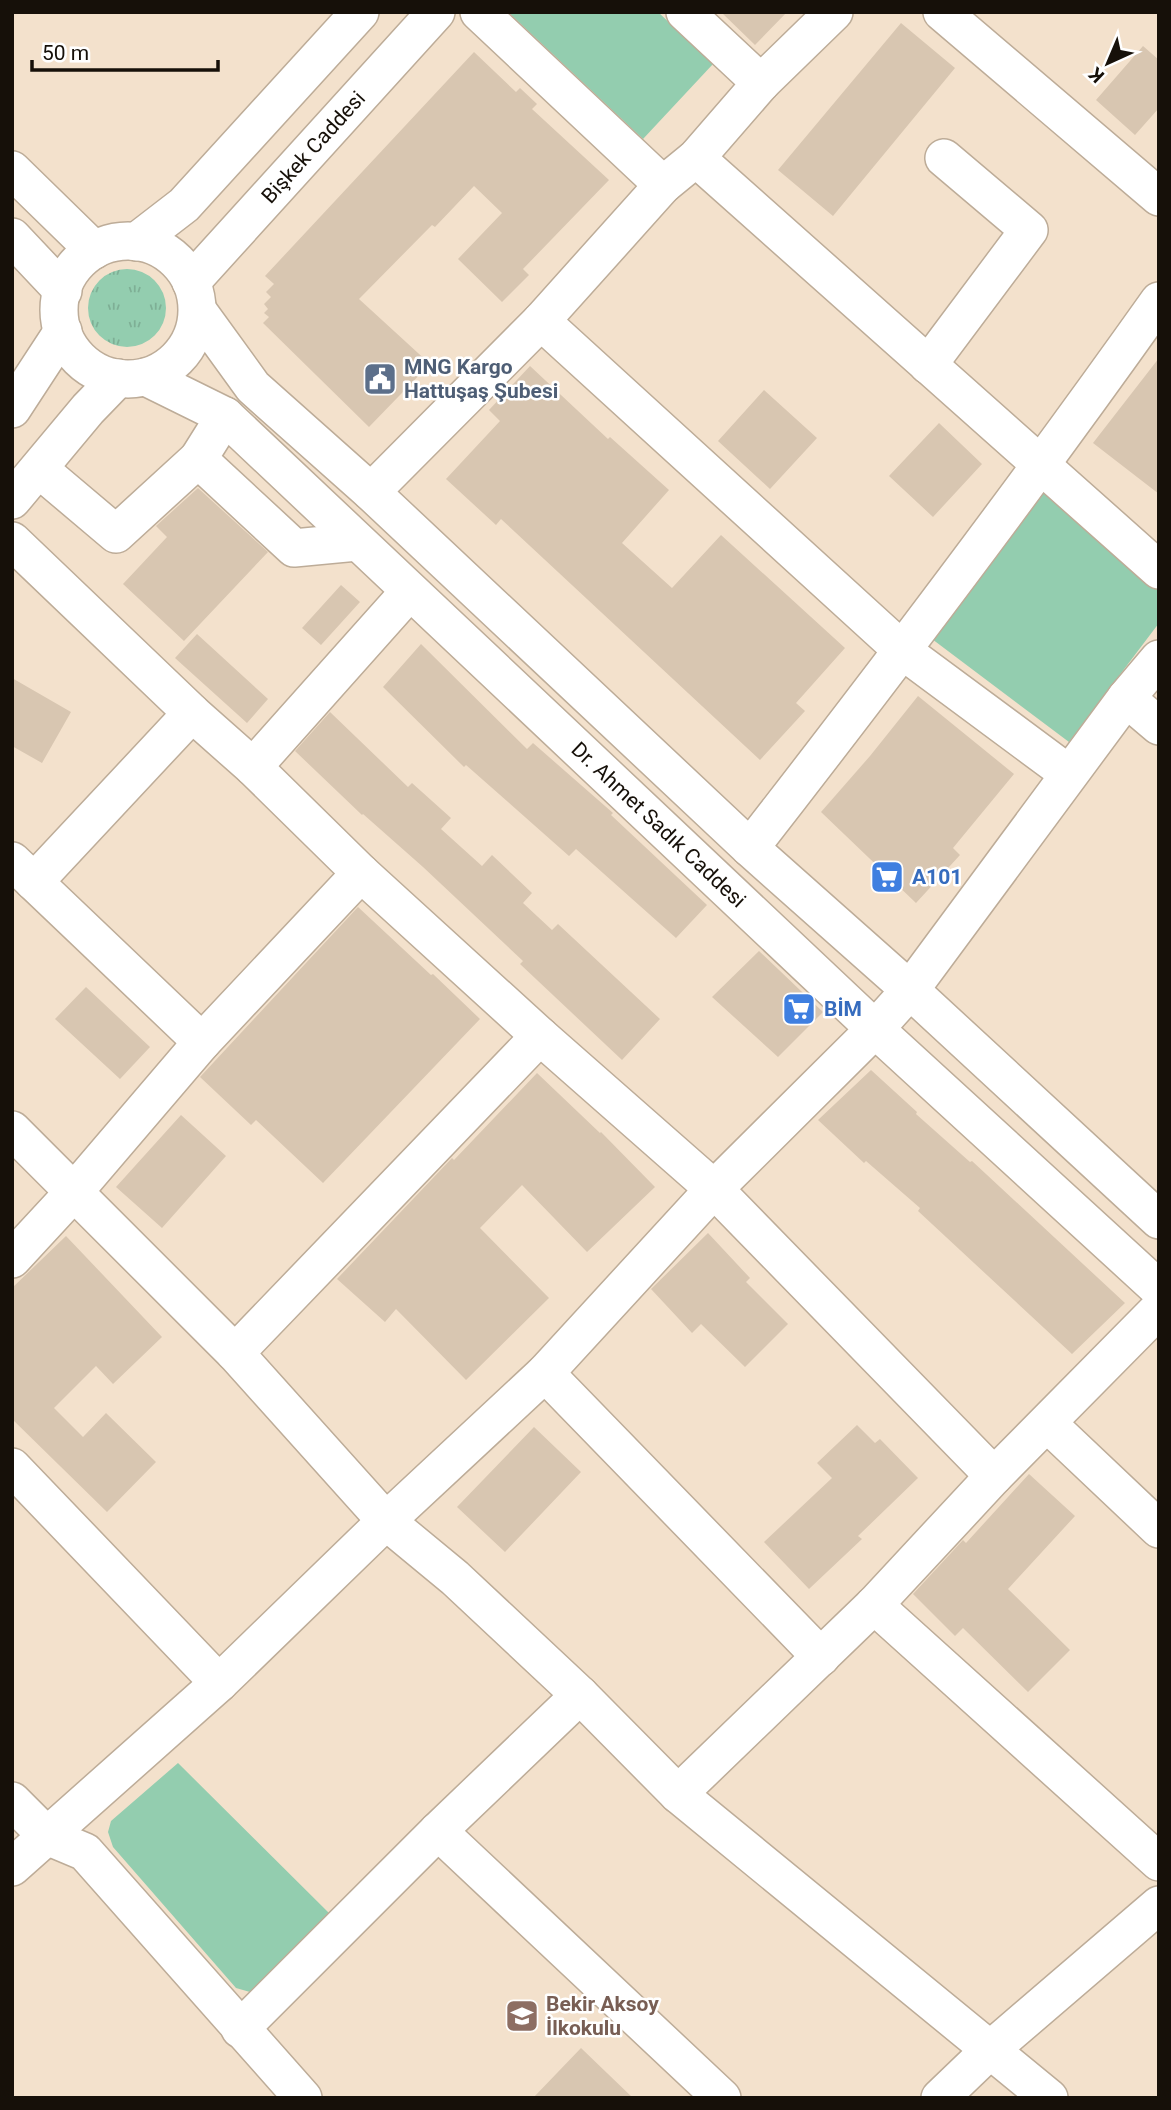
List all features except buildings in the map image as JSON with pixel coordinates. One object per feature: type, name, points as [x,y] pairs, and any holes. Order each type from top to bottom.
[{"type":"street","points":[[136,242],[184,205],[360,12]]},
{"type":"street","name":"Bişkek Caddesi","points":[[194,296],[436,12]]},
{"type":"street","points":[[479,12],[663,185]]},
{"type":"street","points":[[685,12],[761,83]]},
{"type":"street","points":[[370,492],[541,321],[663,185],[695,158],[761,83],[834,12]]},
{"type":"street","points":[[942,12],[1159,197]]},
{"type":"street","points":[[695,158],[1159,570]]},
{"type":"street","points":[[928,365],[1029,230],[944,158]]},
{"type":"street","points":[[12,170],[94,250]]},
{"type":"street","points":[[12,237],[63,291]]},
{"type":"street","points":[[132,378],[105,375],[87,366],[70,348],[62,331],[59,303],[65,280],[80,260],[94,250],[122,240],[146,243],[168,253],[185,269],[194,296],[253,387],[370,492],[750,848],[910,990],[1159,1220]]},
{"type":"street","points":[[12,500],[88,409],[132,378],[166,369],[181,355],[193,337],[194,296]]},
{"type":"street","points":[[750,848],[1041,467],[1159,301]]},
{"type":"street","points":[[541,321],[903,651],[1069,774]]},
{"type":"street","points":[[12,409],[62,331]]},
{"type":"street","name":"Dr. Ahmet Sadık Caddesi","points":[[132,378],[225,416],[875,1028],[1159,1289]]},
{"type":"street","points":[[38,469],[116,534],[198,459],[225,416]]},
{"type":"street","points":[[198,459],[294,548],[357,542]]},
{"type":"street","points":[[12,541],[192,713],[253,767],[361,873],[713,1189],[994,1476]]},
{"type":"street","points":[[253,767],[409,592]]},
{"type":"street","points":[[12,1867],[219,1683],[544,1373],[713,1189],[875,1028],[910,990],[1126,698],[1159,659]]},
{"type":"street","points":[[1126,698],[1159,726]]},
{"type":"street","points":[[192,713],[23,871],[202,1042]]},
{"type":"street","points":[[12,1259],[73,1193],[202,1042],[361,873]]},
{"type":"street","points":[[235,1353],[540,1036]]},
{"type":"street","points":[[12,1130],[235,1353],[386,1521],[455,1578],[579,1695],[678,1794],[1049,2098]]},
{"type":"street","points":[[678,1794],[874,1605],[994,1476],[1159,1309]]},
{"type":"street","points":[[544,1373],[821,1657]]},
{"type":"street","points":[[1048,1424],[1159,1529]]},
{"type":"street","points":[[12,1467],[219,1683]]},
{"type":"street","points":[[874,1605],[1159,1862]]},
{"type":"street","points":[[240,2029],[579,1695]]},
{"type":"street","points":[[12,1801],[47,1836],[85,1852],[303,2098]]},
{"type":"street","points":[[438,1831],[722,2098]]},
{"type":"street","points":[[940,2098],[990,2050],[1159,1905]]},
{"type":"green space","points":[[508,12],[658,12],[713,64],[643,139]]},
{"type":"green space","points":[[119,269],[135,269],[149,275],[160,286],[166,300],[166,316],[160,330],[149,341],[135,347],[119,347],[105,341],[94,330],[88,316],[88,300],[94,286],[105,275]]},
{"type":"green space","points":[[1044,487],[1159,588],[1159,623],[1069,742],[932,639]]},
{"type":"green space","points":[[178,1763],[332,1916],[263,1985],[250,1992],[236,1988],[113,1847],[108,1832],[111,1821]]},
{"type":"place","name":"MNG Kargo Hattuşaş Şubesi","points":[[380,379]]},
{"type":"place","name":"A101","points":[[887,877]]},
{"type":"place","name":"BİM","points":[[799,1009]]},
{"type":"place","name":"Bekir Aksoy İlkokulu","points":[[522,2016]]}]
